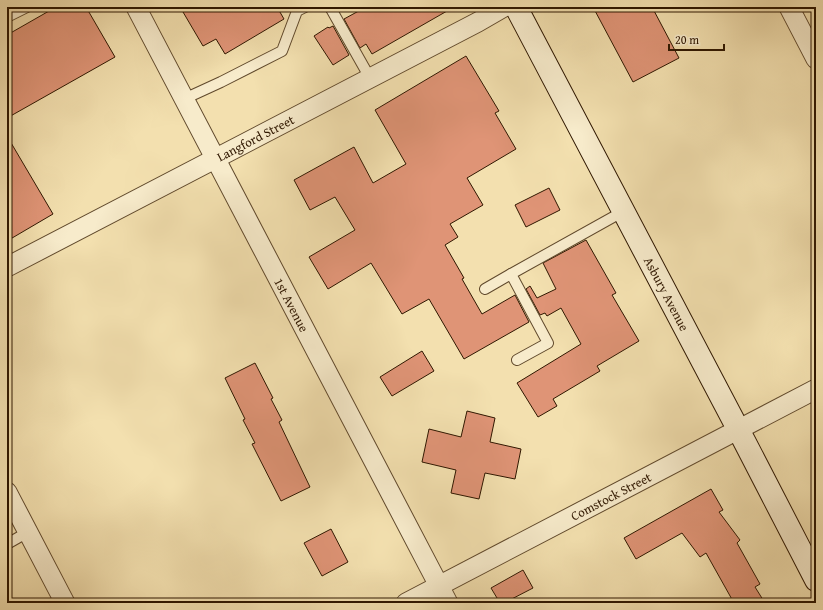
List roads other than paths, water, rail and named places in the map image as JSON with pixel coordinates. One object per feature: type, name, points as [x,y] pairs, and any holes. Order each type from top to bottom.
[{"type":"main road","name":"Asbury Avenue","points":[[516,7],[816,580]]},
{"type":"street","name":"1st Avenue","points":[[136,7],[448,603]]},
{"type":"street","name":"Langford Street","points":[[7,267],[478,22],[504,7]]},
{"type":"street","points":[[789,7],[816,59]]},
{"type":"street","name":"Comstock Street","points":[[406,603],[816,389]]},
{"type":"street","points":[[7,492],[65,603]]},
{"type":"lane","points":[[7,17],[27,7]]},
{"type":"lane","points":[[184,99],[282,52],[297,11],[305,7]]},
{"type":"lane","points":[[330,7],[370,78]]},
{"type":"lane","points":[[485,289],[624,211]]},
{"type":"lane","points":[[511,274],[548,343],[517,360]]},
{"type":"lane","points":[[7,544],[28,532]]}]
